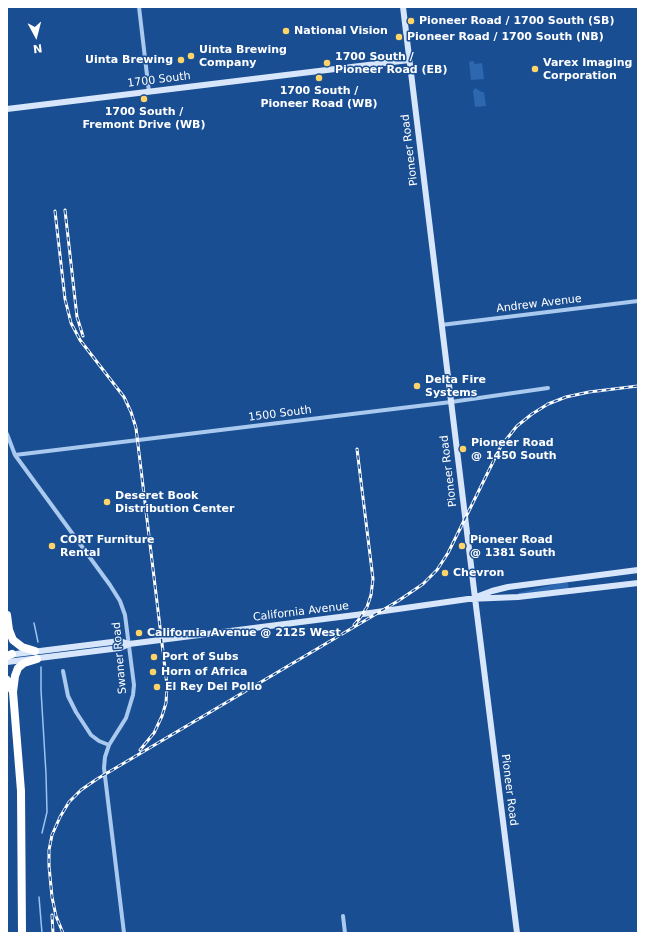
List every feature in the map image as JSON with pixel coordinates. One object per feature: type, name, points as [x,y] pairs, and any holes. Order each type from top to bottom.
[{"type":"highway","points":[[7,615],[7,624],[10,634],[16,643],[36,655],[18,668],[15,676],[13,692],[21,791],[22,933]]},
{"type":"highway","points":[[7,680],[13,692]]},
{"type":"main road","name":"Pioneer Road","points":[[404,7],[441,325],[517,933]]},
{"type":"main road","name":"1700 South","points":[[7,109],[409,60]]},
{"type":"main road","name":"California Avenue","points":[[475,598],[492,591],[508,587],[638,570]]},
{"type":"main road","points":[[627,572],[629,584]]},
{"type":"main road","points":[[580,578],[581,590]]},
{"type":"main road","name":"California Avenue","points":[[9,655],[36,655],[120,648],[129,644],[475,598],[509,598],[638,583]]},
{"type":"main road","name":"California Avenue","points":[[7,662],[36,655]]},
{"type":"street","points":[[139,7],[149,92]]},
{"type":"street","name":"Andrew Avenue","points":[[441,325],[638,300]]},
{"type":"street","name":"1500 South","points":[[15,455],[451,402],[548,388]]},
{"type":"street","name":"Swaner Road","points":[[7,434],[15,455],[116,594],[125,615],[134,685],[133,695],[126,718],[109,745],[105,758],[104,774],[124,933]]},
{"type":"street","points":[[63,671],[68,696],[76,712],[91,735],[99,741],[109,745]]},
{"type":"street","points":[[343,916],[345,933]]},
{"type":"shaded area","points":[[473,61],[475,64],[482,63],[484,79],[471,80],[469,62]]},
{"type":"shaded area","points":[[475,88],[484,92],[486,106],[475,107],[473,91]]},
{"type":"shaded area","points":[[560,583],[568,583],[569,589],[519,595],[518,593]]},
{"type":"waterway","points":[[34,623],[38,642]]},
{"type":"waterway","points":[[41,667],[47,812],[42,833]]},
{"type":"waterway","points":[[39,897],[42,933]]},
{"type":"railway","points":[[65,210],[77,317],[83,336]]},
{"type":"railway","points":[[55,211],[65,299],[71,323],[80,340],[124,397],[136,428],[167,685],[166,703],[162,716],[154,733],[140,750]]},
{"type":"railway","points":[[63,933],[56,916],[52,897],[49,850],[52,835],[60,817],[69,802],[81,790],[97,779],[398,601],[423,584],[437,570],[448,553],[501,446],[517,426],[532,414],[548,404],[566,397],[589,392],[638,386]]},
{"type":"railway","points":[[354,625],[367,607],[371,595],[373,579],[357,449]]},
{"type":"railway","points":[[52,915],[53,933]]},
{"type":"place","name":"Pioneer Road / 1700 South (SB)","points":[[411,21]]},
{"type":"place","name":"National Vision","points":[[286,31]]},
{"type":"place","name":"Pioneer Road / 1700 South (NB)","points":[[399,37]]},
{"type":"place","name":"Uinta Brewing Company","points":[[191,56]]},
{"type":"place","name":"Uinta Brewing","points":[[181,60]]},
{"type":"place","name":"1700 South / Pioneer Road (EB)","points":[[327,63]]},
{"type":"place","name":"Varex Imaging Corporation","points":[[535,69]]},
{"type":"place","name":"1700 South / Pioneer Road (WB)","points":[[319,78]]},
{"type":"place","name":"1700 South / Fremont Drive (WB)","points":[[144,99]]},
{"type":"place","name":"Delta Fire Systems","points":[[417,386]]},
{"type":"place","name":"Pioneer Road @ 1450 South","points":[[463,449]]},
{"type":"place","name":"Deseret Book Distribution Center","points":[[107,502]]},
{"type":"place","name":"CORT Furniture Rental","points":[[52,546]]},
{"type":"place","name":"Pioneer Road @ 1381 South","points":[[462,546]]},
{"type":"place","name":"Chevron","points":[[445,573]]},
{"type":"place","name":"California Avenue @ 2125 West","points":[[139,633]]},
{"type":"place","name":"Port of Subs","points":[[154,657]]},
{"type":"place","name":"Horn of Africa","points":[[153,672]]},
{"type":"place","name":"El Rey Del Pollo","points":[[157,687]]}]
